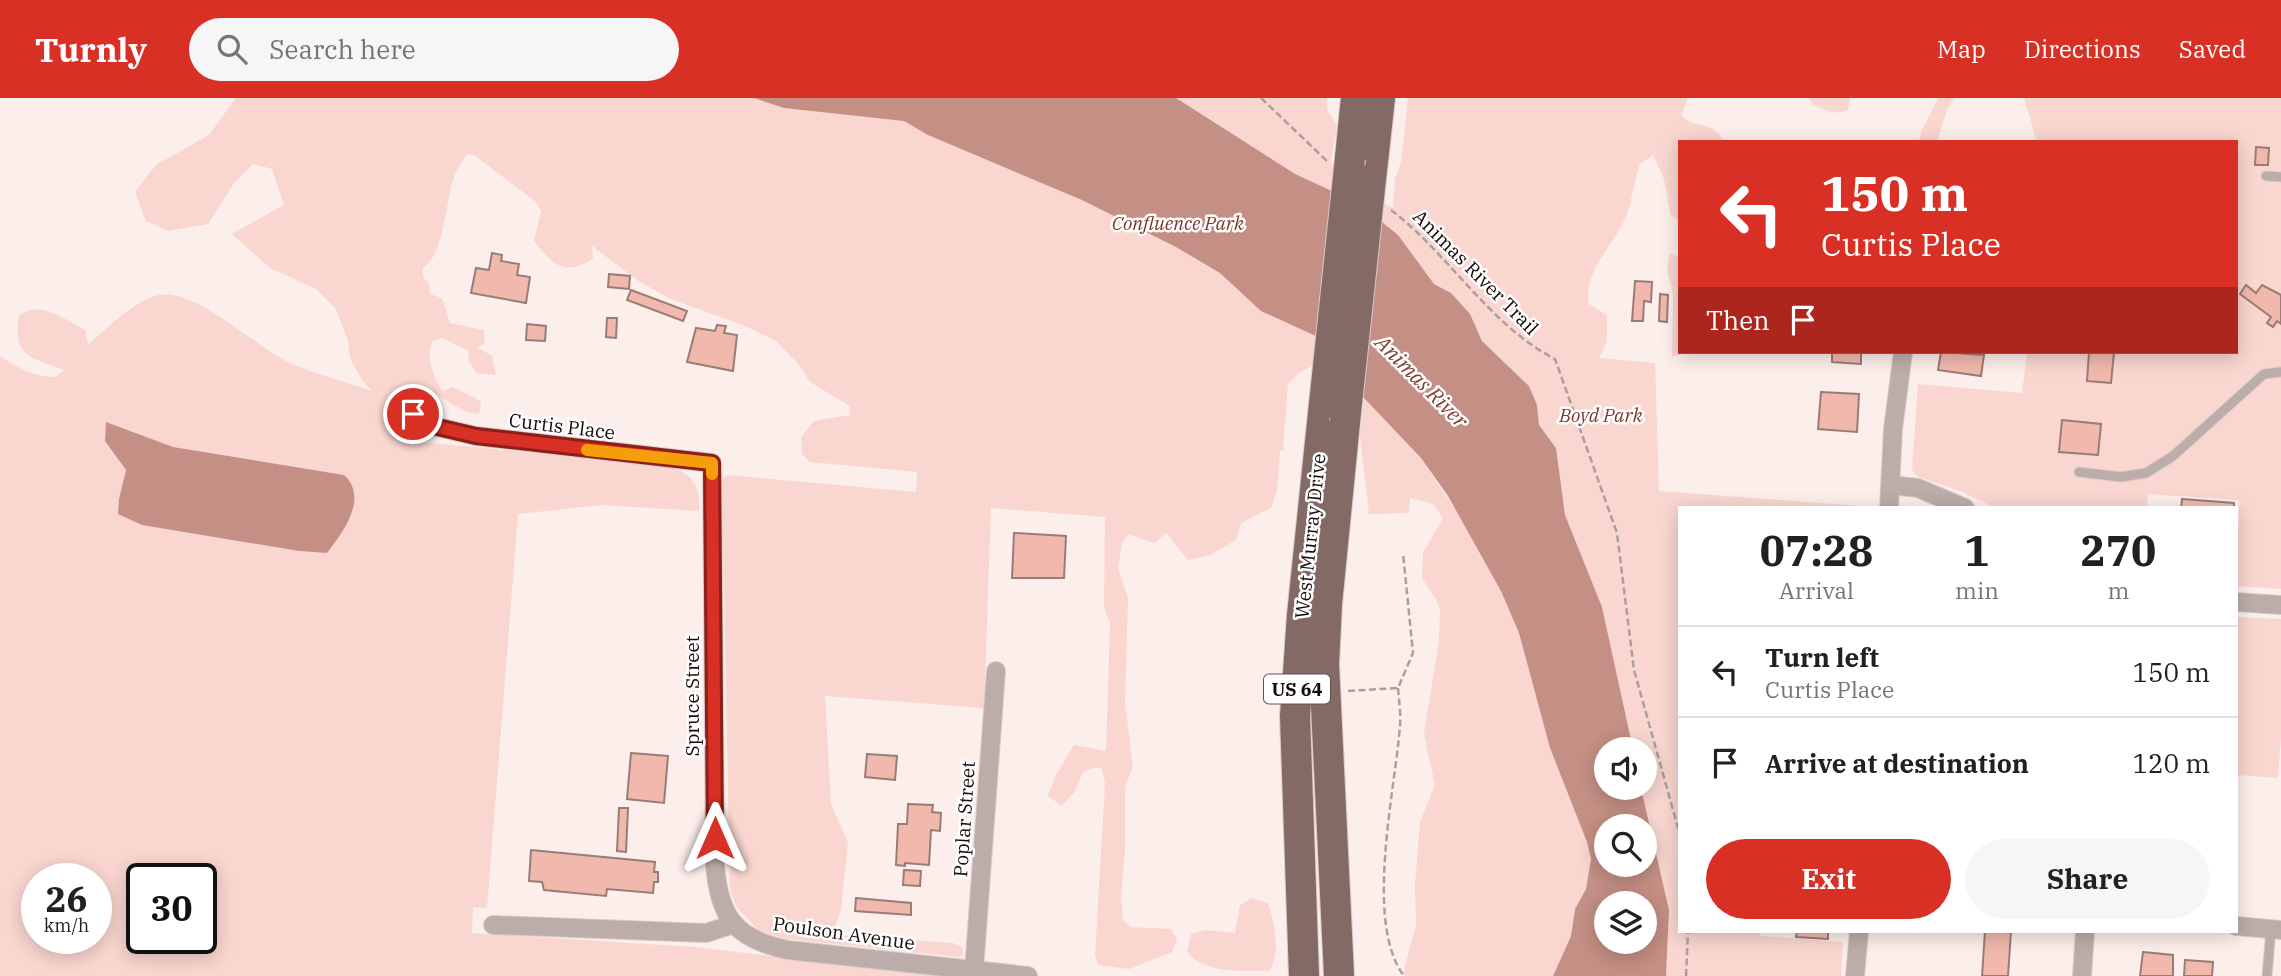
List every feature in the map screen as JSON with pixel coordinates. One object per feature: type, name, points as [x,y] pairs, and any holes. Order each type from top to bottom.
[{"type":"highway","name":"West Murray Drive","points":[[1339,976],[1324,664],[1342,163],[1356,98]]},
{"type":"highway","name":"West Murray Drive","points":[[1304,976],[1295,716],[1302,615],[1371,178],[1380,98]]},
{"type":"street","points":[[1889,506],[1893,429],[1903,354]]},
{"type":"street","name":"Curtis Place","points":[[413,414],[429,425],[476,436],[712,463]]},
{"type":"street","name":"Spruce Street","points":[[712,463],[715,864],[719,901],[724,913],[734,924]]},
{"type":"street","points":[[1891,485],[1919,488],[1960,506]]},
{"type":"street","points":[[2238,602],[2281,605]]},
{"type":"street","name":"Poplar Street","points":[[974,970],[996,671]]},
{"type":"street","points":[[493,925],[706,933],[734,924]]},
{"type":"street","name":"Poulson Avenue","points":[[734,924],[757,941],[788,950],[1028,976]]},
{"type":"street","points":[[2238,926],[2276,929]]},
{"type":"street","points":[[1855,976],[1859,933]]},
{"type":"street","points":[[2082,976],[2085,933]]},
{"type":"lane","points":[[2266,176],[2281,177]]},
{"type":"lane","points":[[2079,472],[2122,477],[2146,473],[2174,456],[2264,374],[2281,372]]},
{"type":"lane","points":[[2267,976],[2276,929]]},
{"type":"path","points":[[1261,98],[1342,163]]},
{"type":"path","name":"Animas River Trail","points":[[1387,207],[1419,230],[1499,317],[1533,348],[1555,359],[1617,533],[1634,670],[1678,828]]},
{"type":"path","points":[[1403,553],[1413,653],[1398,688],[1400,723],[1386,859],[1384,919],[1393,961],[1404,976]]},
{"type":"path","points":[[1346,691],[1398,688]]},
{"type":"path","points":[[1686,976],[1688,933]]},
{"type":"green space","name":"Confluence Park","points":[[236,98],[1327,98],[1327,109],[1337,125],[1331,161],[1336,176],[1334,192],[1304,179],[1318,337],[1314,365],[1299,373],[1288,384],[1283,451],[1280,450],[1277,491],[1271,508],[1241,523],[1236,540],[1210,555],[1188,560],[1166,533],[1154,543],[1128,534],[1122,543],[1118,568],[1128,598],[1125,703],[1133,766],[1125,787],[1125,851],[1121,896],[1123,920],[1131,927],[1171,929],[1177,939],[1172,952],[1129,969],[1098,965],[1095,955],[1105,784],[1102,769],[1096,767],[1083,772],[1075,791],[1062,806],[1048,796],[1056,775],[1074,745],[1106,751],[1110,623],[1104,608],[1105,517],[991,508],[984,708],[825,696],[831,804],[848,843],[841,910],[833,932],[836,935],[953,943],[963,948],[963,955],[958,957],[786,939],[758,930],[736,906],[730,890],[722,480],[727,475],[916,492],[917,472],[810,462],[802,454],[801,437],[814,421],[850,415],[850,406],[810,382],[799,365],[776,341],[745,326],[671,299],[640,282],[592,246],[593,259],[583,264],[566,267],[553,262],[534,241],[541,212],[536,202],[474,155],[467,154],[455,174],[441,238],[431,261],[423,268],[423,277],[429,284],[430,294],[442,298],[450,323],[484,330],[485,344],[477,347],[492,356],[496,375],[477,373],[468,360],[469,351],[442,338],[432,342],[430,361],[442,391],[453,387],[481,401],[479,414],[466,412],[434,393],[420,395],[412,390],[393,390],[390,418],[419,428],[419,442],[663,465],[692,479],[699,501],[699,511],[602,505],[518,514],[487,908],[473,907],[472,933],[695,947],[938,976],[0,976],[0,356],[33,374],[55,377],[64,370],[26,354],[19,340],[19,316],[35,310],[52,313],[85,330],[88,344],[139,303],[159,295],[173,295],[207,309],[286,361],[372,391],[362,380],[350,358],[348,341],[336,309],[316,289],[270,268],[232,234],[284,205],[272,169],[253,164],[234,183],[208,224],[168,231],[146,221],[135,192],[156,165],[209,135]],"holes":[[[106,422],[173,447],[343,475],[326,553],[142,525],[119,499],[126,470],[105,441]]]},
{"type":"green space","name":"Boyd Park","points":[[1408,98],[1688,98],[1681,115],[1692,123],[1709,127],[1723,140],[1678,140],[1678,219],[1671,216],[1664,179],[1653,155],[1640,164],[1623,223],[1591,279],[1589,304],[1607,315],[1607,341],[1599,358],[1655,363],[1659,491],[1861,506],[1678,506],[1678,933],[1760,933],[1760,936],[1843,942],[1841,976],[1666,976],[1669,910],[1657,858],[1657,814],[1647,814],[1644,800],[1657,800],[1657,737],[1630,737],[1602,607],[1565,515],[1556,448],[1539,425],[1537,405],[1529,386],[1482,341],[1469,314],[1451,293],[1434,284],[1382,222],[1384,204],[1393,208],[1395,179],[1401,162]]},
{"type":"green space","points":[[1809,98],[1850,98],[1848,110],[1830,112],[1812,104]]},
{"type":"green space","points":[[1938,98],[1954,98],[1947,109],[1938,140],[1919,140]]},
{"type":"green space","points":[[2024,98],[2281,98],[2281,589],[2238,586],[2239,500],[2148,494],[2147,506],[1992,506],[1960,491],[1919,477],[1912,471],[1918,384],[2022,393],[2027,354],[2238,354],[2238,140],[2036,140]]},
{"type":"green space","points":[[1670,253],[1678,257],[1678,354],[1680,354],[1672,357],[1673,294],[1667,270]]},
{"type":"green space","points":[[1364,398],[1421,458],[1469,530],[1501,591],[1519,633],[1550,748],[1587,842],[1591,860],[1586,889],[1575,909],[1571,936],[1553,976],[1403,974],[1416,925],[1415,885],[1420,822],[1435,785],[1424,734],[1439,641],[1440,611],[1422,578],[1423,553],[1443,518],[1433,504],[1410,498],[1409,513],[1369,514],[1360,435]]},
{"type":"green space","points":[[2238,617],[2281,619],[2281,738],[2278,778],[2238,775]]},
{"type":"green space","points":[[1252,898],[1268,903],[1273,920],[1276,947],[1269,971],[1225,970],[1194,959],[1187,951],[1191,934],[1205,930],[1235,933],[1240,905]]},
{"type":"water","name":"Animas River","points":[[754,98],[1176,98],[1295,174],[1334,192],[1382,222],[1398,235],[1434,284],[1451,293],[1470,314],[1482,341],[1529,386],[1537,405],[1539,425],[1556,448],[1565,515],[1602,607],[1630,737],[1594,737],[1594,800],[1644,800],[1647,814],[1594,814],[1594,877],[1657,877],[1657,858],[1669,910],[1666,976],[1553,976],[1571,936],[1575,909],[1586,889],[1591,859],[1587,842],[1550,748],[1519,633],[1501,591],[1448,496],[1421,458],[1364,398],[1318,337],[1261,311],[1220,273],[1176,247],[1082,200],[928,135],[904,121],[784,108]]},
{"type":"water","points":[[106,422],[173,447],[344,475],[354,494],[351,515],[327,553],[299,551],[142,525],[118,514],[126,470],[105,441]]},
{"type":"building","points":[[2256,147],[2269,148],[2268,165],[2255,165]]},
{"type":"building","points":[[492,253],[502,255],[501,261],[519,264],[517,275],[530,277],[526,303],[471,293],[476,268],[489,270]]},
{"type":"building","points":[[609,274],[630,276],[629,289],[608,287]]},
{"type":"building","points":[[1635,281],[1652,282],[1651,302],[1644,301],[1643,321],[1632,321]]},
{"type":"building","points":[[2246,285],[2256,293],[2262,285],[2281,295],[2281,324],[2277,321],[2273,327],[2267,323],[2271,317],[2240,294]]},
{"type":"building","points":[[631,290],[687,311],[683,321],[627,300]]},
{"type":"building","points":[[1660,294],[1668,295],[1667,322],[1659,321]]},
{"type":"building","points":[[607,318],[617,318],[616,338],[606,337]]},
{"type":"building","points":[[527,324],[546,326],[545,341],[526,340]]},
{"type":"building","points":[[717,325],[726,326],[724,333],[737,335],[733,371],[687,362],[696,328],[715,331]]},
{"type":"building","points":[[1832,354],[1861,354],[1861,364],[1832,362]]},
{"type":"building","points":[[1941,354],[1984,355],[1981,376],[1938,370]]},
{"type":"building","points":[[2089,354],[2114,354],[2111,383],[2087,381]]},
{"type":"building","points":[[1821,392],[1859,394],[1857,432],[1818,429]]},
{"type":"building","points":[[2062,420],[2101,424],[2098,455],[2059,452]]},
{"type":"building","points":[[2182,499],[2234,503],[2234,506],[2181,506]]},
{"type":"building","points":[[1014,533],[1066,536],[1064,578],[1012,578]]},
{"type":"building","points":[[631,753],[668,756],[664,803],[627,799]]},
{"type":"building","points":[[867,754],[897,756],[895,780],[865,777]]},
{"type":"building","points":[[908,804],[933,805],[932,812],[941,813],[940,831],[931,830],[929,865],[896,865],[898,824],[907,824]]},
{"type":"building","points":[[619,808],[628,808],[626,852],[617,851]]},
{"type":"building","points":[[531,850],[655,862],[654,872],[658,872],[658,882],[654,882],[653,893],[607,889],[606,896],[544,890],[542,882],[529,881]]},
{"type":"building","points":[[904,870],[921,871],[920,886],[903,885]]},
{"type":"building","points":[[856,898],[911,903],[911,915],[855,911]]},
{"type":"building","points":[[1797,933],[1828,933],[1828,939],[1796,937]]},
{"type":"building","points":[[1985,933],[2011,933],[2008,976],[1982,976]]},
{"type":"building","points":[[2143,952],[2173,955],[2173,976],[2140,976]]},
{"type":"building","points":[[2185,960],[2213,962],[2212,976],[2184,976]]},
{"type":"slow traffic","points":[[587,450],[712,463],[712,474]]},
{"type":"route","points":[[413,414],[429,425],[510,442],[712,463],[715,838]]}]
